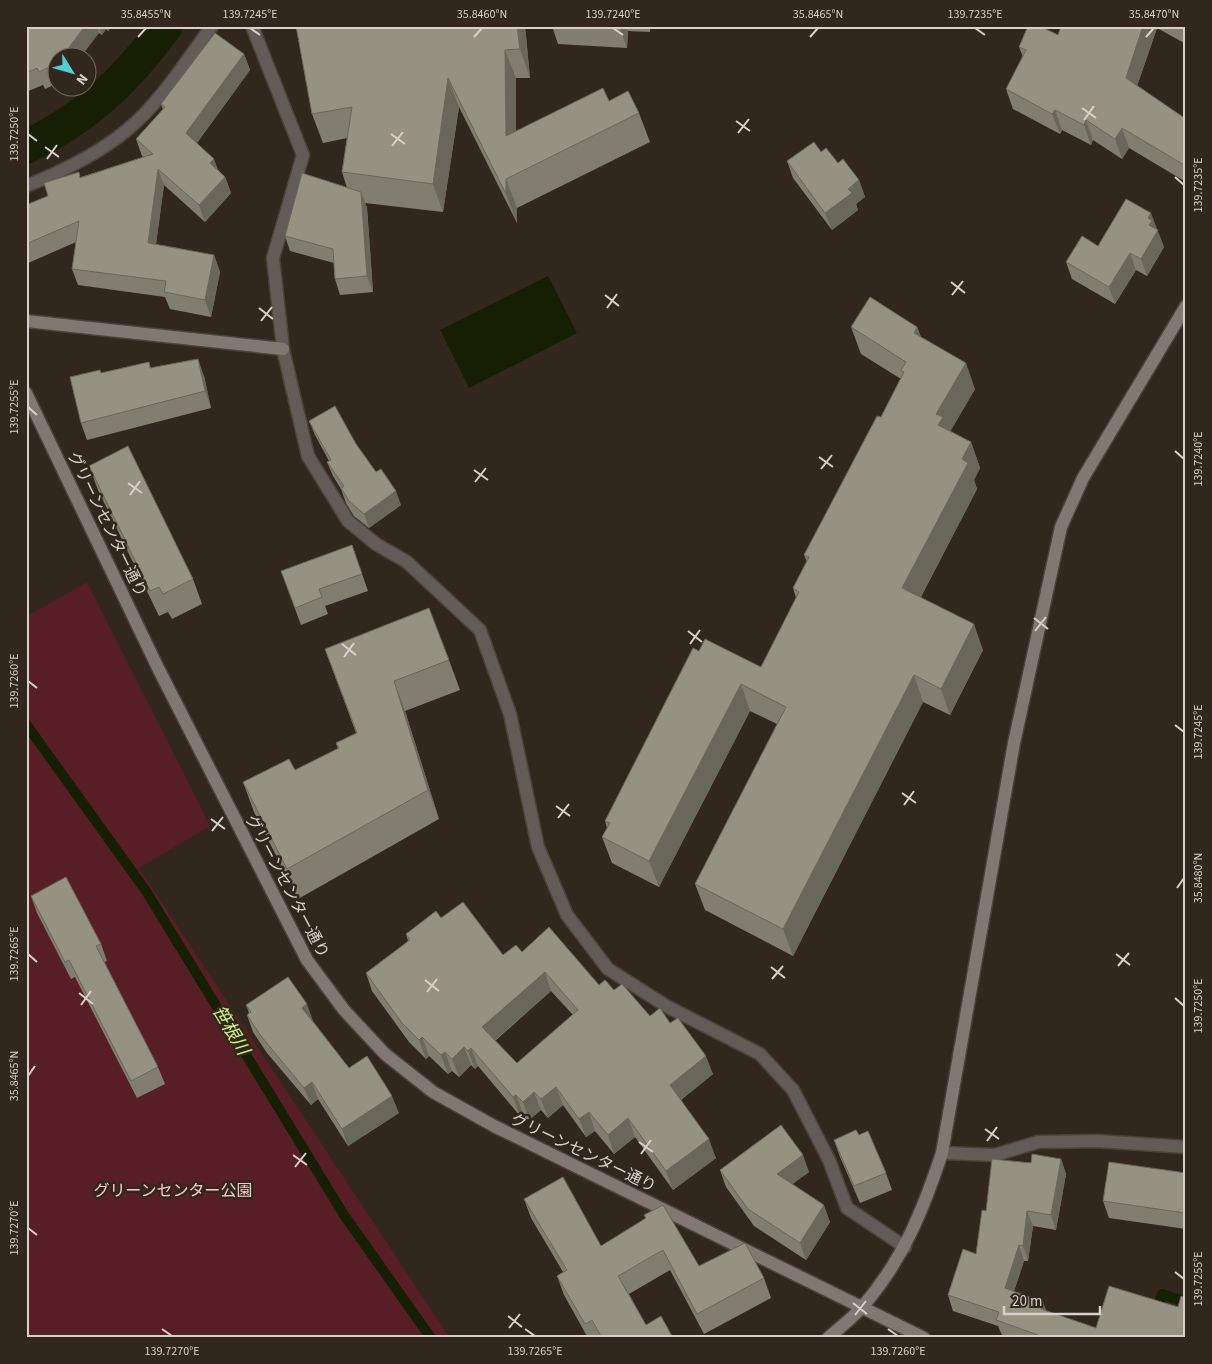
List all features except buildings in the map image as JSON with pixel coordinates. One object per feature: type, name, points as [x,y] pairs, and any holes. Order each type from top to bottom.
[{"type":"street","points":[[26,186],[65,169],[127,130],[160,96],[212,26]]},
{"type":"street","points":[[252,26],[302,155],[273,258],[283,349],[308,456],[348,521],[376,544],[408,562],[480,630],[510,714],[538,847],[566,915],[608,969],[668,1007],[760,1054],[793,1090],[829,1160],[847,1208],[905,1247]]},
{"type":"street","points":[[828,1338],[862,1307],[905,1247],[926,1202],[942,1153],[1014,743],[1061,527],[1083,478],[1186,306]]},
{"type":"street","points":[[26,321],[283,349]]},
{"type":"street","name":"グリーンセンター通り","points":[[26,393],[219,790],[307,960],[344,1010],[385,1054],[433,1092],[494,1126],[924,1338]]},
{"type":"street","points":[[942,1153],[995,1154],[1038,1142],[1097,1140],[1186,1147]]},
{"type":"green space","name":"グリーンセンター公園","points":[[87,582],[210,826],[139,868],[450,1338],[26,1338],[26,617]]},
{"type":"shaded area","points":[[548,276],[577,333],[469,388],[440,330]]},
{"type":"waterway","points":[[26,147],[68,123],[104,96],[136,64],[166,26]]},
{"type":"waterway","name":"笹根川","points":[[26,724],[146,891],[344,1215],[431,1338]]},
{"type":"waterway","points":[[1149,1338],[1162,1294],[1186,1302]]}]
